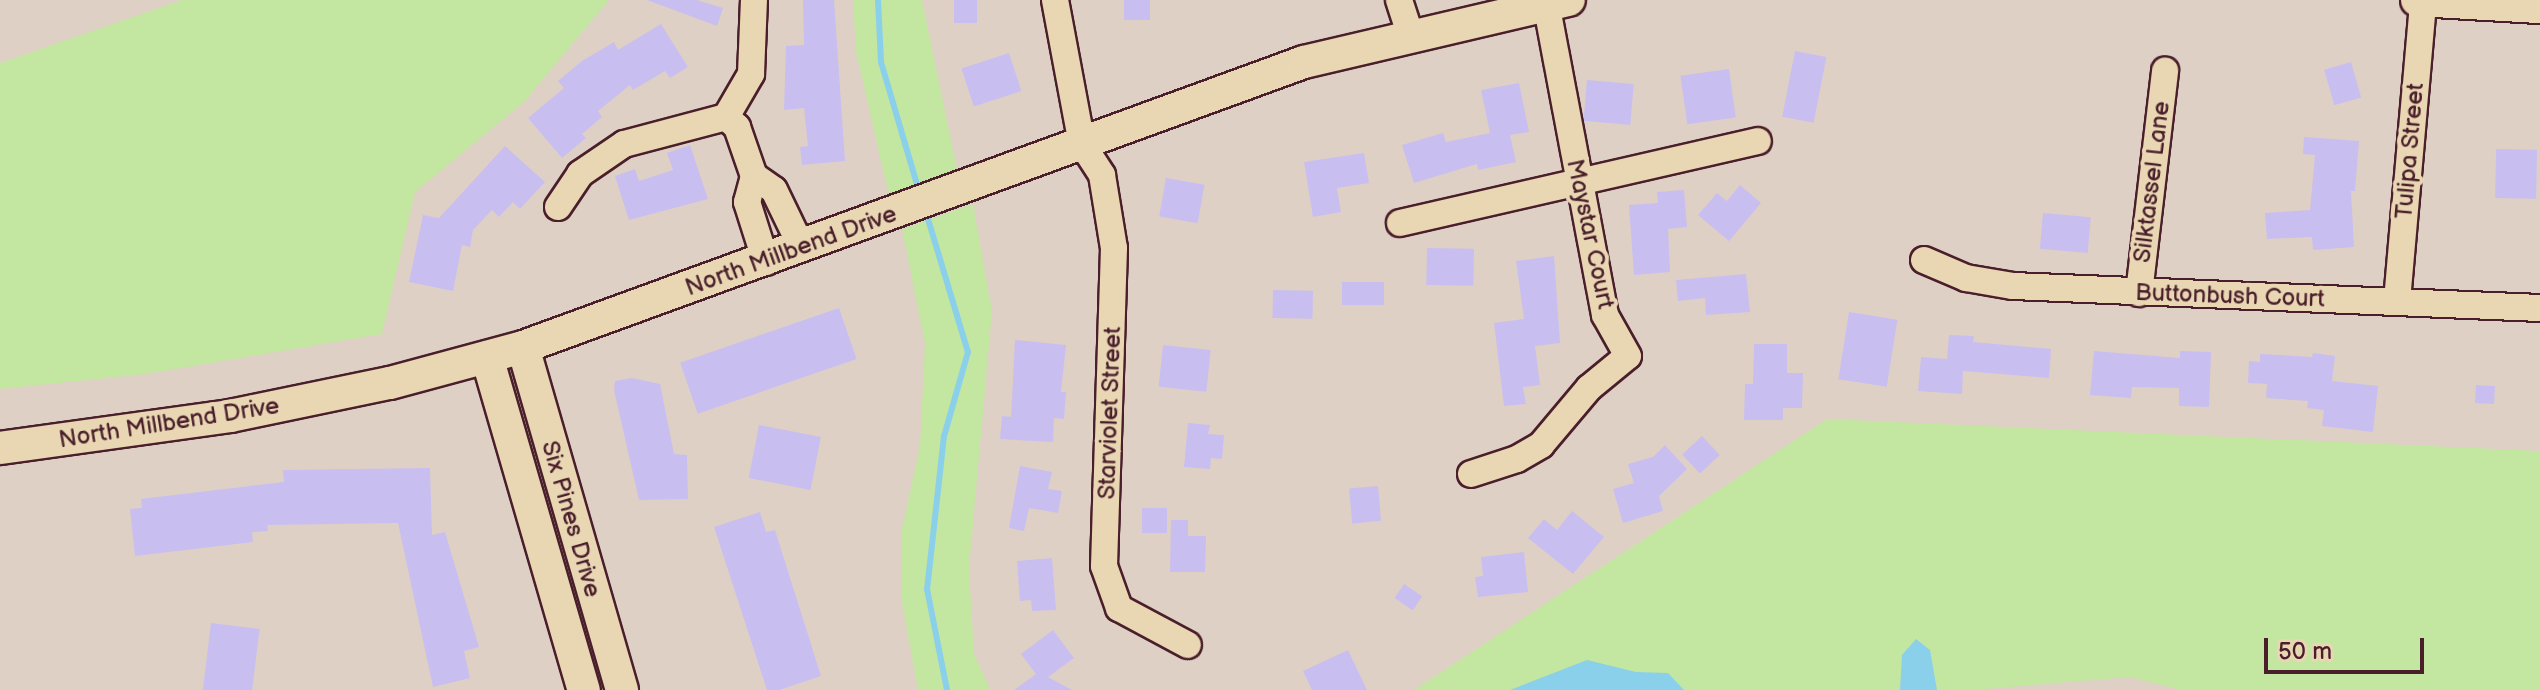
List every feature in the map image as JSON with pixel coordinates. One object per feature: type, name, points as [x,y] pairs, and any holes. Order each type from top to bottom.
[{"type":"street","points":[[558,207],[580,174],[624,144],[726,117],[751,74],[754,0]]},
{"type":"street","points":[[1055,0],[1082,144]]},
{"type":"street","points":[[1399,0],[1410,34]]},
{"type":"street","points":[[2420,0],[2540,7]]},
{"type":"street","name":"Tulipa Street","points":[[2397,301],[2420,0]]},
{"type":"street","name":"North Millbend Drive","points":[[0,448],[230,416],[523,347],[766,262],[1082,144],[1160,111],[1290,67],[1410,34],[1558,2]]},
{"type":"street","name":"Maystar Court","points":[[1471,474],[1517,459],[1541,445],[1589,388],[1628,356],[1605,315],[1578,178],[1558,2]]},
{"type":"street","name":"Silktassel Lane","points":[[2139,293],[2165,71]]},
{"type":"street","points":[[726,117],[737,127],[754,176],[747,202],[766,262]]},
{"type":"street","points":[[1400,223],[1578,178],[1758,141]]},
{"type":"street","name":"Starviolet Street","points":[[1082,144],[1102,175],[1114,248],[1104,566],[1119,608],[1188,645]]},
{"type":"street","points":[[754,176],[774,190],[802,248]]},
{"type":"street","name":"Buttonbush Court","points":[[1924,260],[1990,284],[2139,293],[2540,308]]},
{"type":"street","name":"Six Pines Drive","points":[[523,347],[619,681]]},
{"type":"street","name":"Six Pines Drive","points":[[487,357],[583,688]]},
{"type":"street","points":[[583,688],[619,681]]},
{"type":"green space","points":[[182,0],[609,0],[524,102],[415,192],[382,334],[146,374],[0,389],[0,63]]},
{"type":"green space","points":[[853,0],[922,0],[958,174],[890,200],[856,52]]},
{"type":"green space","points":[[973,204],[992,311],[969,568],[974,653],[990,690],[918,690],[902,603],[901,534],[920,446],[925,344],[902,229]]},
{"type":"green space","points":[[1827,419],[2540,451],[2540,690],[2182,690],[2129,677],[1973,690],[1414,690]]},
{"type":"water","points":[[1916,639],[1930,650],[1937,690],[1900,690],[1902,655]]},
{"type":"water","points":[[1587,660],[1636,672],[1668,673],[1684,690],[1510,690]]},
{"type":"building","points":[[647,0],[697,0],[723,8],[717,26]]},
{"type":"building","points":[[803,0],[834,0],[845,161],[802,165],[800,147],[808,146],[804,108],[784,110],[786,46],[804,45]]},
{"type":"building","points":[[954,0],[977,0],[977,23],[954,23]]},
{"type":"building","points":[[1124,0],[1150,0],[1150,20],[1124,20]]},
{"type":"building","points":[[661,24],[688,67],[670,78],[665,71],[633,90],[630,85],[598,111],[602,117],[582,134],[586,138],[562,158],[528,118],[564,88],[558,81],[582,61],[614,42],[618,50]]},
{"type":"building","points":[[1795,51],[1826,57],[1814,123],[1782,117]]},
{"type":"building","points":[[1009,53],[1021,91],[974,106],[961,68]]},
{"type":"building","points":[[2351,62],[2361,98],[2334,105],[2324,70]]},
{"type":"building","points":[[1729,69],[1736,118],[1687,124],[1680,76]]},
{"type":"building","points":[[1587,80],[1634,84],[1630,125],[1583,121]]},
{"type":"building","points":[[1519,83],[1529,132],[1510,135],[1516,162],[1478,170],[1477,164],[1414,183],[1402,145],[1443,133],[1446,142],[1490,133],[1481,90]]},
{"type":"building","points":[[2304,137],[2359,141],[2355,191],[2351,191],[2354,247],[2313,250],[2312,237],[2267,239],[2265,213],[2310,210],[2315,155],[2303,154]]},
{"type":"building","points":[[690,145],[708,199],[629,220],[615,176],[635,169],[639,181],[673,170],[667,153]]},
{"type":"building","points":[[505,146],[545,182],[520,209],[513,202],[499,217],[492,210],[473,230],[470,247],[462,245],[453,291],[409,282],[423,215],[439,218]]},
{"type":"building","points":[[2496,149],[2537,150],[2536,199],[2495,198]]},
{"type":"building","points":[[1364,153],[1369,183],[1337,188],[1341,212],[1313,217],[1304,162]]},
{"type":"building","points":[[1166,178],[1204,185],[1198,223],[1159,216]]},
{"type":"building","points":[[1740,185],[1761,203],[1729,241],[1698,215],[1717,193],[1727,201]]},
{"type":"building","points":[[1684,190],[1687,227],[1668,229],[1670,272],[1634,275],[1629,205],[1658,203],[1657,192]]},
{"type":"building","points":[[2043,213],[2091,217],[2088,253],[2040,249]]},
{"type":"building","points":[[1427,248],[1474,249],[1473,286],[1426,285]]},
{"type":"building","points":[[1554,256],[1560,343],[1535,346],[1540,385],[1523,387],[1526,404],[1504,406],[1494,323],[1524,319],[1516,261]]},
{"type":"building","points":[[1746,274],[1750,312],[1706,315],[1705,298],[1678,301],[1676,280]]},
{"type":"building","points":[[1342,282],[1384,282],[1384,305],[1342,305]]},
{"type":"building","points":[[1273,290],[1313,291],[1313,319],[1273,318]]},
{"type":"building","points":[[839,308],[857,359],[698,414],[680,363]]},
{"type":"building","points":[[1849,312],[1897,320],[1887,387],[1838,379]]},
{"type":"building","points":[[1949,335],[1974,336],[1973,342],[2051,349],[2049,378],[1963,371],[1962,394],[1918,391],[1921,357],[1947,359]]},
{"type":"building","points":[[1015,340],[1066,345],[1061,392],[1066,392],[1064,419],[1054,418],[1053,442],[1000,439],[1002,416],[1011,417]]},
{"type":"building","points":[[1754,344],[1787,344],[1787,373],[1803,373],[1802,408],[1783,408],[1783,420],[1744,420],[1745,384],[1753,384]]},
{"type":"building","points":[[1163,345],[1211,350],[1206,392],[1159,387]]},
{"type":"building","points":[[2094,351],[2180,358],[2180,351],[2211,352],[2209,407],[2179,406],[2179,388],[2132,387],[2131,398],[2090,395]]},
{"type":"building","points":[[2313,353],[2335,356],[2332,381],[2378,386],[2373,432],[2322,426],[2324,410],[2307,408],[2308,401],[2266,398],[2267,384],[2248,383],[2249,361],[2260,362],[2260,354],[2312,357]]},
{"type":"building","points":[[632,378],[660,384],[674,454],[687,455],[688,499],[639,500],[614,390],[615,381]]},
{"type":"building","points":[[2476,385],[2495,386],[2494,404],[2475,403]]},
{"type":"building","points":[[1188,423],[1210,425],[1208,434],[1224,435],[1222,459],[1211,458],[1210,469],[1184,467]]},
{"type":"building","points":[[759,425],[821,437],[811,490],[749,478]]},
{"type":"building","points":[[1702,436],[1720,455],[1700,473],[1682,454]]},
{"type":"building","points":[[1665,445],[1687,469],[1659,496],[1663,511],[1623,523],[1613,489],[1634,483],[1628,464],[1653,457]]},
{"type":"building","points":[[1020,466],[1052,472],[1048,489],[1062,491],[1058,513],[1029,508],[1024,531],[1009,528]]},
{"type":"building","points":[[430,468],[432,535],[445,532],[479,647],[464,651],[470,678],[433,687],[398,523],[267,525],[268,531],[252,532],[253,542],[135,556],[130,509],[142,508],[141,499],[284,482],[283,470]]},
{"type":"building","points":[[1378,486],[1381,521],[1352,523],[1349,489]]},
{"type":"building","points":[[1142,508],[1167,508],[1167,533],[1142,533]]},
{"type":"building","points":[[1572,511],[1604,537],[1573,574],[1528,538],[1544,519],[1557,530]]},
{"type":"building","points":[[760,512],[766,532],[775,530],[821,676],[779,690],[767,690],[714,527]]},
{"type":"building","points":[[1171,520],[1188,520],[1188,536],[1206,536],[1205,572],[1170,572]]},
{"type":"building","points":[[1524,552],[1528,592],[1478,597],[1475,577],[1483,576],[1481,557]]},
{"type":"building","points":[[1052,558],[1056,610],[1032,611],[1031,600],[1020,601],[1017,561]]},
{"type":"building","points":[[1404,584],[1422,596],[1413,610],[1394,598]]},
{"type":"building","points":[[211,623],[260,629],[252,690],[203,690]]},
{"type":"building","points":[[1053,630],[1074,658],[1048,677],[1072,690],[1014,690],[1036,674],[1021,654]]},
{"type":"building","points":[[1348,650],[1367,690],[1312,690],[1303,671]]},
{"type":"waterway","points":[[878,0],[881,62],[919,191]]},
{"type":"waterway","points":[[925,209],[968,352],[944,436],[927,589],[947,690]]}]
